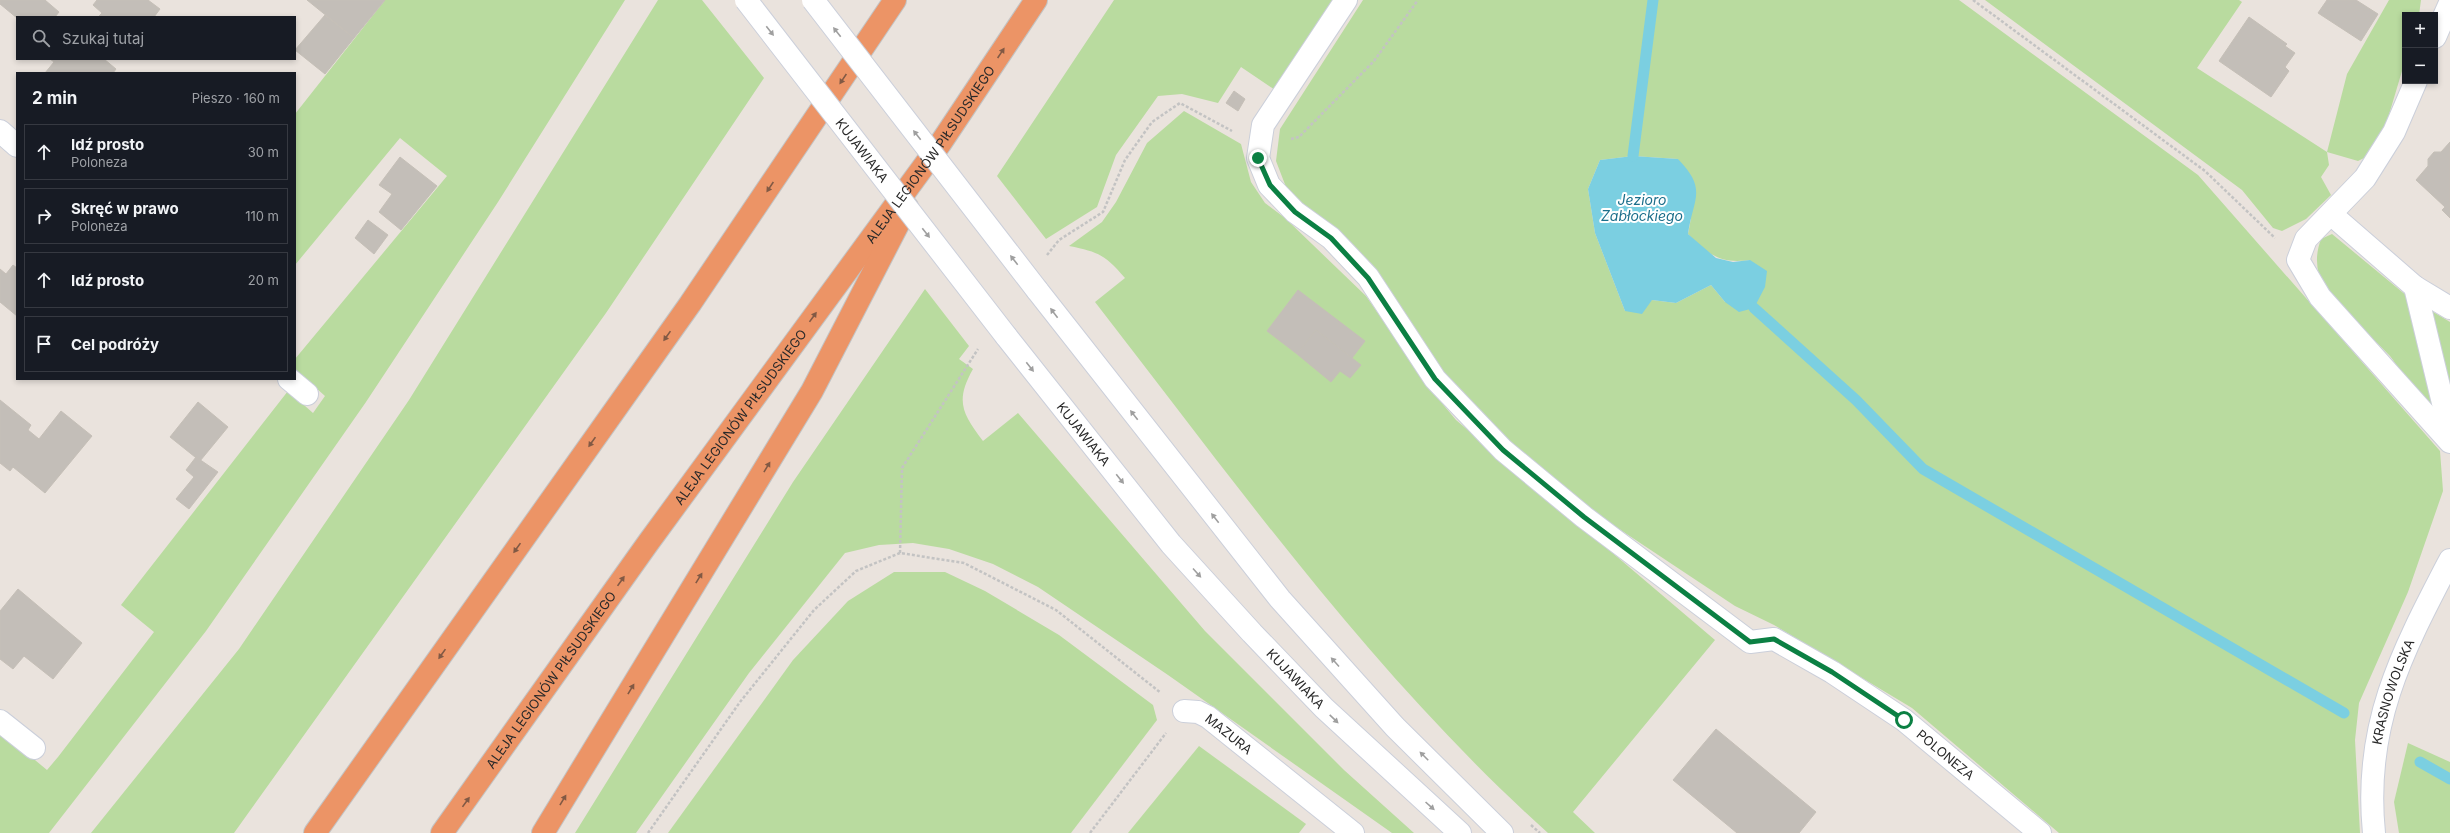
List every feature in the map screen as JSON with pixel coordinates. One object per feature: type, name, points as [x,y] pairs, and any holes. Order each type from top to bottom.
[{"type":"highway","points":[[315,833],[690,304],[896,0]]},
{"type":"highway","name":"ALEJA LEGIONÓW PIŁSUDSKIEGO","points":[[442,833],[648,543],[940,144],[1036,0]]},
{"type":"highway","points":[[543,833],[812,391],[940,144]]},
{"type":"street","name":"KUJAWIAKA","points":[[746,0],[1006,336],[1171,544],[1252,633],[1329,714],[1460,833]]},
{"type":"street","points":[[813,0],[1239,548],[1293,614],[1395,727],[1502,833]]},
{"type":"street","name":"POLONEZA","points":[[1346,0],[1263,125],[1258,158],[1270,185],[1295,212],[1331,238],[1368,278],[1435,379],[1503,450],[1584,517],[1750,642],[1774,639],[1832,672],[1904,720],[2040,833]]},
{"type":"street","points":[[2438,30],[2450,2]]},
{"type":"street","points":[[2415,84],[2394,132],[2365,178],[2332,214],[2306,239],[2298,260],[2320,297],[2450,442]]},
{"type":"street","points":[[0,131],[16,145]]},
{"type":"street","points":[[2332,214],[2415,287],[2450,308]]},
{"type":"street","points":[[2415,287],[2450,432]]},
{"type":"street","points":[[290,380],[307,394]]},
{"type":"street","name":"KRASNOWOLSKA","points":[[2374,833],[2371,792],[2373,758],[2382,712],[2396,670],[2450,560]]},
{"type":"street","name":"MAZURA","points":[[1184,711],[1198,712],[1208,717],[1353,833]]},
{"type":"street","points":[[0,721],[34,748]]},
{"type":"path","points":[[1260,145],[1299,137],[1374,61],[1418,0]]},
{"type":"path","points":[[1973,0],[2205,171],[2298,260]]},
{"type":"path","points":[[648,833],[740,702],[814,610],[856,571],[900,553],[964,563],[1056,610],[1184,711],[1090,833]]},
{"type":"path","points":[[1528,822],[1540,833]]},
{"type":"green space","points":[[385,0],[625,0],[498,202],[366,402],[206,631],[49,833],[0,833],[0,731],[47,770],[58,757],[154,632],[121,605],[288,391],[313,413],[325,396],[296,370],[296,358],[447,176],[400,138],[296,264],[296,113]]},
{"type":"green space","points":[[658,0],[702,0],[764,78],[606,313],[234,833],[91,833],[239,649],[409,400]]},
{"type":"green space","points":[[1114,0],[1333,0],[1275,90],[1241,67],[1218,103],[1182,94],[1158,96],[1116,155],[1097,207],[1046,239],[997,176]]},
{"type":"green space","points":[[1363,0],[1959,0],[2198,175],[2440,451],[2443,491],[2408,592],[2359,703],[2355,740],[2360,833],[2059,833],[1912,708],[1774,625],[1735,606],[1592,511],[1526,461],[1479,413],[1436,363],[1320,220],[1286,187],[1276,161],[1280,129]],"holes":[[[1633,156],[1678,159],[1691,218],[1688,234],[1709,253],[1723,259],[1731,261],[1750,260],[1725,302],[1711,285],[1676,303],[1652,300],[1625,311],[1595,233],[1588,189],[1600,160]]]},
{"type":"green space","points":[[1985,0],[2239,0],[2242,2],[2197,68],[2327,152],[2329,165],[2321,177],[2331,195],[2306,219],[2282,231],[2273,228],[2242,190]]},
{"type":"green space","points":[[2389,0],[2421,0],[2419,12],[2402,12],[2402,71],[2385,128],[2370,155],[2358,161],[2327,152],[2347,74]]},
{"type":"green space","points":[[1184,111],[1241,144],[1251,182],[1265,203],[1285,218],[1366,296],[1436,396],[1456,420],[1715,640],[1573,812],[1595,833],[1548,833],[1484,773],[1424,710],[1366,645],[1255,510],[1095,302],[1125,278],[1112,264],[1101,256],[1088,250],[1069,246],[1102,222],[1116,202],[1147,143]]},
{"type":"green space","points":[[2332,234],[2407,296],[2436,412],[2413,392],[2390,356],[2337,305],[2326,291],[2319,275],[2317,258],[2321,239]]},
{"type":"green space","points":[[925,289],[969,346],[959,359],[973,369],[964,390],[963,406],[970,422],[983,441],[1018,413],[1205,631],[1344,770],[1414,833],[1392,833],[1168,675],[1038,587],[993,564],[949,549],[913,543],[879,545],[845,553],[749,673],[636,833],[575,833],[793,482]]},
{"type":"green space","points":[[2430,310],[2450,322],[2450,404]]},
{"type":"green space","points":[[894,572],[945,572],[985,591],[1059,635],[1153,705],[1157,720],[1071,833],[668,833],[793,660],[848,601]]},
{"type":"green space","points":[[2408,743],[2450,762],[2450,833],[2399,833],[2394,802]]},
{"type":"green space","points":[[1199,746],[1306,824],[1299,833],[1128,833]]},
{"type":"water","name":"Jezioro Zabłockiego","points":[[1633,156],[1678,159],[1687,170],[1696,187],[1695,203],[1688,234],[1716,258],[1733,262],[1750,260],[1767,271],[1765,287],[1754,308],[1739,312],[1725,302],[1711,285],[1676,303],[1652,300],[1642,314],[1625,311],[1595,233],[1588,189],[1600,160]]},
{"type":"building","points":[[0,0],[45,0],[59,12],[56,16],[16,17],[0,4]]},
{"type":"building","points":[[97,0],[148,0],[160,9],[155,16],[99,16],[102,13],[93,5]]},
{"type":"building","points":[[307,0],[385,0],[354,38]]},
{"type":"building","points":[[2327,0],[2356,0],[2378,14],[2361,41],[2318,13]]},
{"type":"building","points":[[325,15],[354,38],[325,74],[296,51],[296,49]]},
{"type":"building","points":[[2249,17],[2287,44],[2285,46],[2295,53],[2285,67],[2289,71],[2271,97],[2219,61]]},
{"type":"building","points":[[51,60],[105,60],[116,69],[114,72],[46,72],[54,62]]},
{"type":"building","points":[[1234,91],[1245,99],[1238,111],[1226,103]]},
{"type":"building","points":[[2450,142],[2450,218],[2442,210],[2445,207],[2416,180],[2428,166],[2428,159],[2434,152],[2441,152]]},
{"type":"building","points":[[400,157],[437,186],[401,230],[379,212],[392,194],[379,185]]},
{"type":"building","points":[[368,220],[388,235],[374,254],[355,238]]},
{"type":"building","points":[[13,265],[16,267],[16,315],[0,302],[0,269],[6,274]]},
{"type":"building","points":[[1298,290],[1365,341],[1352,358],[1316,330],[1297,354],[1267,331]]},
{"type":"building","points":[[1316,330],[1361,365],[1350,378],[1340,371],[1331,382],[1297,354]]},
{"type":"building","points":[[0,400],[31,425],[28,430],[39,439],[61,411],[92,436],[45,493],[13,467],[10,471],[0,463]]},
{"type":"building","points":[[198,402],[228,427],[200,461],[170,437]]},
{"type":"building","points":[[196,457],[218,472],[189,509],[176,499],[194,477],[186,470]]},
{"type":"building","points":[[18,589],[82,643],[53,679],[24,656],[13,669],[0,659],[0,611]]},
{"type":"building","points":[[1716,729],[1816,812],[1799,833],[1737,833],[1673,780]]},
{"type":"waterway","points":[[1633,156],[1653,0]]},
{"type":"waterway","points":[[1754,308],[1856,400],[1923,469],[2344,713]]},
{"type":"waterway","points":[[2420,762],[2450,779]]},
{"type":"route","points":[[1258,158],[1270,185],[1295,212],[1331,238],[1368,278],[1435,379],[1503,450],[1584,517],[1750,642],[1774,639],[1832,672],[1904,720]]}]
